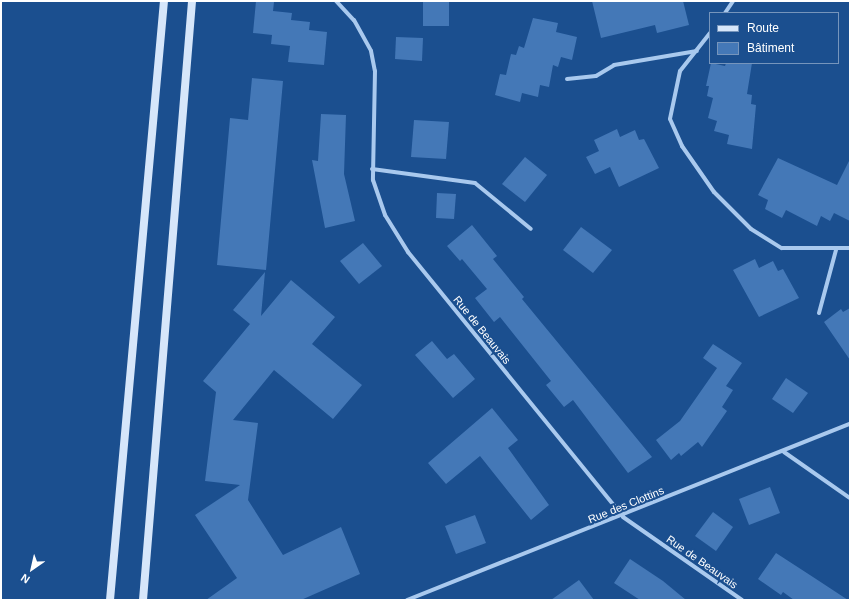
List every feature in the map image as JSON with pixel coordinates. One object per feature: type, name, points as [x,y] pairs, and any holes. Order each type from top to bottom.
[{"type":"street","points":[[110,600],[164,1]]},
{"type":"street","points":[[143,600],[192,1]]},
{"type":"street","name":"Rue de Beauvais","points":[[336,1],[354,20],[371,51],[375,71],[372,169],[385,215],[408,252],[623,517],[742,600]]},
{"type":"street","points":[[726,12],[733,1]]},
{"type":"street","points":[[709,34],[680,71],[670,119],[682,146],[714,192],[751,229],[782,248],[836,250],[850,248]]},
{"type":"street","points":[[567,79],[596,76],[614,65],[697,51]]},
{"type":"street","points":[[372,169],[475,184],[531,229]]},
{"type":"street","points":[[819,313],[836,250]]},
{"type":"street","name":"Rue des Clottins","points":[[407,600],[623,517],[850,424]]},
{"type":"street","points":[[784,452],[850,498]]},
{"type":"building","points":[[256,1],[274,2],[273,11],[292,13],[291,20],[310,22],[309,30],[327,32],[324,65],[288,62],[290,46],[271,44],[272,35],[253,33]]},
{"type":"building","points":[[423,1],[449,1],[449,26],[423,26]]},
{"type":"building","points":[[592,1],[683,1],[689,25],[657,33],[655,25],[601,38]]},
{"type":"building","points":[[533,18],[558,23],[556,32],[577,37],[572,60],[561,57],[558,67],[553,65],[549,87],[540,85],[538,97],[522,93],[520,102],[495,95],[500,74],[506,75],[511,54],[516,55],[519,46],[524,48]]},
{"type":"building","points":[[396,37],[423,38],[422,61],[395,59]]},
{"type":"building","points":[[711,64],[725,66],[726,64],[752,64],[747,94],[752,95],[751,104],[756,105],[752,149],[727,144],[729,135],[714,131],[717,121],[708,118],[713,98],[707,96],[709,86],[706,86]]},
{"type":"building","points":[[252,78],[283,81],[266,270],[217,265],[230,118],[248,120]]},
{"type":"building","points":[[321,114],[346,115],[344,174],[355,221],[325,228],[312,160],[318,161]]},
{"type":"building","points":[[414,120],[449,122],[446,159],[411,157]]},
{"type":"building","points":[[617,129],[620,137],[635,130],[639,140],[644,139],[659,168],[619,187],[610,167],[595,174],[586,157],[599,151],[594,140]]},
{"type":"building","points":[[525,157],[547,175],[525,202],[502,184]]},
{"type":"building","points":[[778,158],[837,185],[850,159],[850,221],[834,213],[830,221],[821,216],[817,226],[786,210],[782,218],[765,209],[768,200],[758,195]]},
{"type":"building","points":[[437,193],[456,194],[454,219],[436,218]]},
{"type":"building","points":[[472,225],[497,256],[493,259],[524,297],[522,299],[652,457],[628,473],[573,400],[564,407],[546,385],[551,381],[500,317],[494,322],[475,298],[487,289],[462,259],[460,261],[447,246]]},
{"type":"building","points":[[581,227],[612,250],[593,273],[563,250]]},
{"type":"building","points":[[363,243],[382,266],[359,284],[340,261]]},
{"type":"building","points":[[755,259],[759,268],[773,261],[778,271],[783,269],[799,298],[759,317],[733,270]]},
{"type":"building","points":[[265,272],[261,316],[291,280],[335,317],[312,344],[362,385],[333,419],[274,370],[233,420],[258,423],[248,500],[283,555],[341,527],[360,574],[301,600],[206,600],[237,578],[195,515],[240,485],[205,481],[216,392],[203,381],[250,324],[233,310]]},
{"type":"building","points":[[850,308],[850,360],[824,322],[841,309],[843,312]]},
{"type":"building","points":[[432,341],[447,359],[454,354],[475,379],[453,398],[415,355]]},
{"type":"building","points":[[713,344],[742,363],[726,386],[733,390],[722,407],[727,411],[702,447],[698,442],[681,456],[679,453],[671,460],[656,440],[680,421],[717,368],[703,358]]},
{"type":"building","points":[[786,378],[808,393],[793,413],[772,399]]},
{"type":"building","points":[[492,408],[518,440],[508,448],[549,505],[531,520],[480,456],[446,484],[428,463]]},
{"type":"building","points":[[770,487],[780,513],[749,525],[739,499]]},
{"type":"building","points":[[713,512],[733,527],[716,551],[695,536]]},
{"type":"building","points":[[475,515],[486,543],[456,554],[445,526]]},
{"type":"building","points":[[776,553],[848,600],[794,600],[783,592],[781,595],[758,579]]},
{"type":"building","points":[[630,559],[663,581],[686,600],[640,600],[614,583]]},
{"type":"building","points":[[579,580],[594,600],[551,600]]}]
